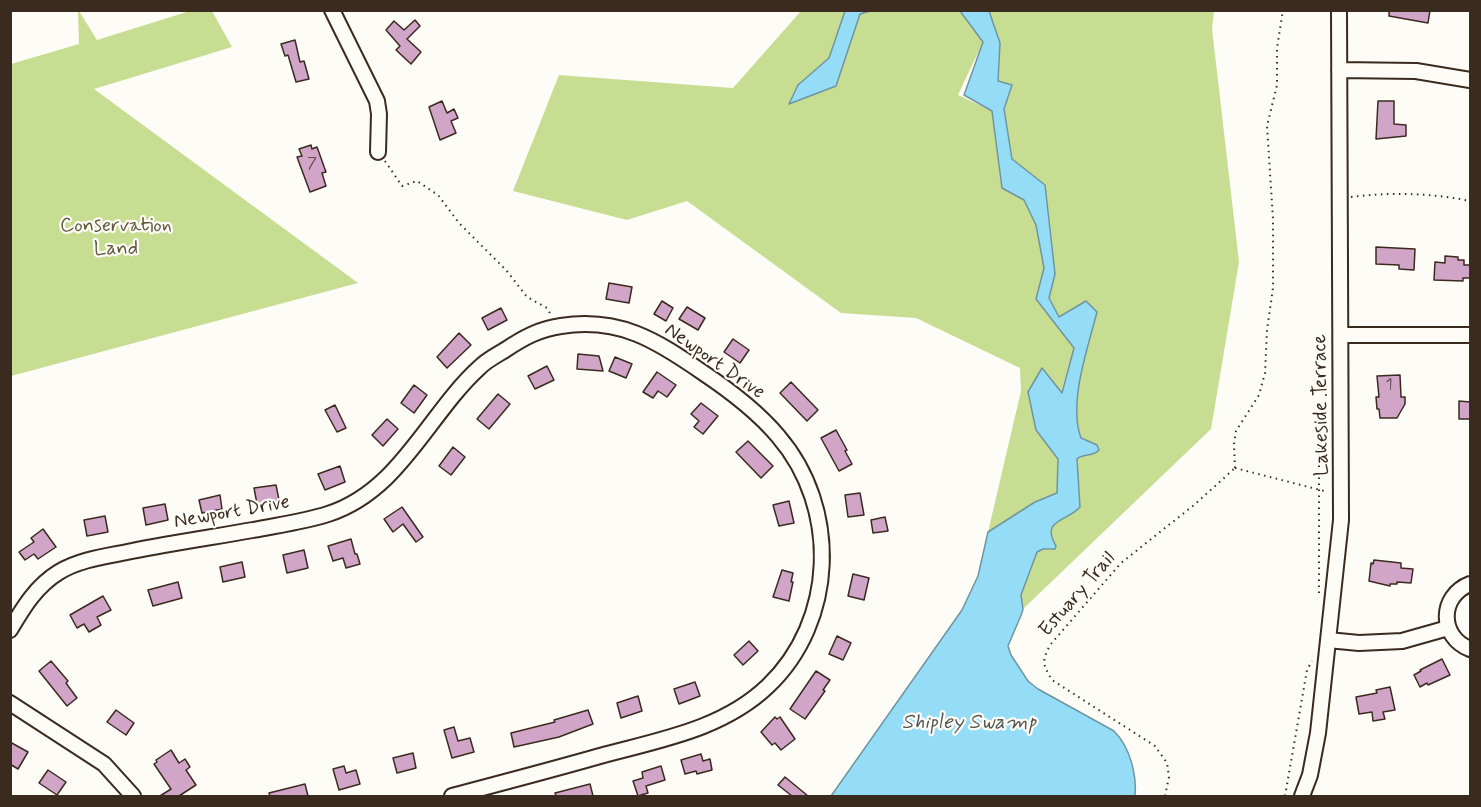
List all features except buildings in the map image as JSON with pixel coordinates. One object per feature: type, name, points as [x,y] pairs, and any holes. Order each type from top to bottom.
[{"type":"street","points":[[332,10],[377,101],[378,152]]},
{"type":"street","name":"Lakeside Terrace","points":[[1302,796],[1310,775],[1318,733],[1341,520],[1339,10]]},
{"type":"street","points":[[1339,70],[1416,71],[1470,80]]},
{"type":"street","name":"Newport Drive","points":[[10,630],[32,596],[54,576],[76,564],[155,547],[297,522],[348,506],[385,479],[481,365],[527,335],[557,326],[584,324],[608,324],[630,331],[676,354],[710,377],[757,415],[778,436],[801,471],[819,521],[823,553],[817,602],[809,627],[783,670],[765,688],[726,717],[678,735],[452,796]]},
{"type":"street","points":[[1341,335],[1470,335]]},
{"type":"street","points":[[1470,584],[1460,589],[1451,599],[1446,613],[1448,628],[1456,640],[1470,649]]},
{"type":"street","points":[[1328,640],[1359,643],[1402,641],[1448,628]]},
{"type":"street","points":[[10,703],[104,764],[133,796]]},
{"type":"path","points":[[1283,10],[1277,48],[1277,85],[1267,126],[1273,219],[1273,288],[1267,330],[1265,373],[1259,395],[1236,431],[1235,468],[1342,496]]},
{"type":"path","points":[[378,152],[402,186],[417,180],[438,195],[459,223],[506,270],[527,297],[547,308],[557,326]]},
{"type":"path","points":[[1339,198],[1378,194],[1448,197],[1470,201]]},
{"type":"path","points":[[1319,594],[1319,426],[1328,384]]},
{"type":"path","name":"Estuary Trail","points":[[1165,796],[1169,777],[1167,762],[1155,746],[1052,680],[1044,666],[1044,660],[1050,645],[1121,563],[1194,505],[1235,468]]},
{"type":"path","points":[[1285,796],[1307,670],[1314,656]]},
{"type":"green space","points":[[870,10],[960,11],[983,42],[958,95],[992,111],[1002,188],[1024,200],[1036,225],[1044,268],[1036,299],[1074,348],[1061,393],[1036,430],[1058,459],[1057,493],[1035,502],[988,532],[1021,391],[1020,368],[916,318],[841,313],[687,201],[627,220],[513,191],[559,75],[733,88],[801,11],[848,11],[845,12],[829,58],[798,85],[790,103],[836,86],[860,14]]},
{"type":"green space","name":"Conservation Land","points":[[78,11],[97,40],[190,11],[212,11],[232,47],[94,89],[358,283],[11,376],[11,64],[79,44]]},
{"type":"green space","points":[[989,11],[1214,11],[1212,29],[1239,262],[1211,429],[1023,609],[1021,595],[1037,552],[1043,549],[1051,550],[1056,546],[1052,537],[1053,526],[1080,507],[1077,459],[1094,454],[1097,445],[1081,438],[1077,408],[1081,375],[1097,312],[1086,301],[1058,317],[1049,298],[1055,274],[1050,239],[1012,160],[1004,109],[1012,85],[998,81],[1000,43]]},
{"type":"water","points":[[845,11],[870,11],[860,14],[836,86],[789,104],[798,85],[829,58]]},
{"type":"water","name":"Shipley Swamp","points":[[960,11],[989,11],[1000,43],[998,81],[1012,85],[1004,109],[1012,159],[1045,185],[1055,274],[1049,298],[1059,317],[1086,301],[1097,312],[1081,375],[1077,408],[1081,438],[1097,445],[1099,450],[1094,454],[1077,459],[1080,507],[1053,526],[1051,531],[1055,549],[1043,549],[1037,552],[1021,595],[1022,613],[1008,646],[1011,655],[1028,681],[1038,689],[1114,731],[1120,738],[1131,762],[1135,779],[1135,796],[831,796],[962,610],[978,576],[988,532],[1035,502],[1057,493],[1058,459],[1036,430],[1028,392],[1042,368],[1062,393],[1074,348],[1036,299],[1044,268],[1036,225],[1024,200],[1002,188],[992,111],[964,95],[983,42]]}]
